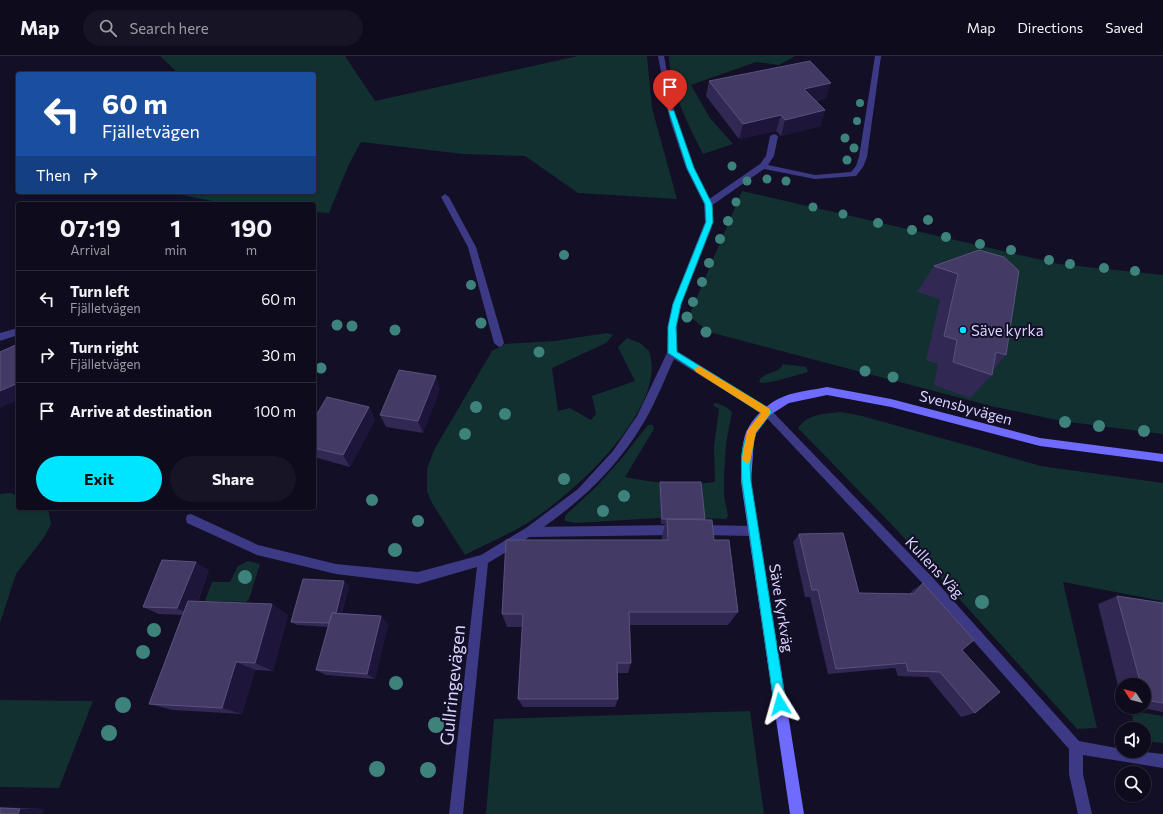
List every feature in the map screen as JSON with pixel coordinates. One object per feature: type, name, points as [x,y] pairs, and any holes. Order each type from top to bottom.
[{"type":"street","points":[[191,519],[257,550],[336,569],[418,578],[483,560],[530,532],[582,492],[617,454],[641,419],[672,353],[672,327],[677,304],[709,222],[708,204],[690,168],[672,120],[661,56]]},
{"type":"street","points":[[763,166],[815,177],[853,174],[859,167],[863,156],[878,56]]},
{"type":"street","points":[[708,204],[763,166],[770,156],[774,136]]},
{"type":"street","points":[[445,197],[472,247],[499,343]]},
{"type":"street","points":[[0,337],[16,332]]},
{"type":"street","name":"Kullens Väg","points":[[672,353],[767,412],[929,582],[1076,747]]},
{"type":"street","name":"Svensbyvägen","points":[[767,412],[787,398],[827,391],[891,403],[1040,442],[1163,458]]},
{"type":"street","name":"Säve Kyrkväg","points":[[767,412],[752,431],[747,450],[746,482],[796,814]]},
{"type":"street","points":[[530,532],[603,530],[754,531]]},
{"type":"street","name":"Gullringevägen","points":[[456,814],[483,560]]},
{"type":"street","points":[[1085,814],[1076,774],[1076,747],[1118,755],[1163,761]]},
{"type":"green space","points":[[160,56],[345,56],[375,101],[578,56],[647,56],[652,108],[677,199],[578,193],[525,156],[463,154],[361,142],[349,164],[329,213],[316,212],[316,202],[217,202],[178,194],[316,194],[316,72],[177,72]]},
{"type":"green space","points":[[669,56],[795,56],[779,65],[756,62],[691,85],[710,118],[733,144],[703,154],[676,94],[670,69]]},
{"type":"green space","points":[[742,191],[1059,264],[1163,275],[1163,434],[1061,421],[991,406],[709,332],[689,316]]},
{"type":"green space","points":[[607,333],[613,335],[606,343],[552,368],[558,411],[570,408],[591,420],[596,414],[592,396],[635,381],[618,347],[627,338],[640,343],[649,351],[651,373],[645,397],[632,422],[614,446],[593,469],[550,507],[516,530],[465,555],[432,503],[427,491],[427,469],[434,450],[492,351],[505,344],[554,341]]},
{"type":"green space","points":[[783,364],[806,367],[808,372],[775,381],[759,382],[763,376],[778,370]]},
{"type":"green space","points":[[716,403],[726,407],[732,412],[726,444],[724,476],[724,496],[728,516],[726,519],[675,517],[576,523],[565,521],[565,516],[596,487],[622,458],[648,425],[653,425],[654,429],[625,477],[670,483],[693,484],[715,482],[714,446],[719,409],[713,404]]},
{"type":"green space","points":[[841,412],[862,416],[1041,466],[1163,483],[1163,604],[1162,601],[1063,582],[1097,728],[1077,729],[896,529],[798,428],[807,419],[817,415]]},
{"type":"green space","points":[[11,493],[16,495],[16,510],[48,510],[51,524],[45,536],[16,574],[0,623],[0,494]]},
{"type":"green space","points":[[248,561],[260,564],[249,599],[246,602],[205,601],[212,582],[230,582],[238,566]]},
{"type":"green space","points":[[0,700],[93,701],[59,788],[0,787]]},
{"type":"green space","points":[[750,711],[764,814],[486,814],[494,719]]},
{"type":"green space","points":[[1132,714],[1163,716],[1163,743],[1151,742],[1151,722],[1133,722]]},
{"type":"building","points":[[810,61],[831,83],[804,89],[825,110],[785,120],[781,115],[743,124],[709,81]]},
{"type":"building","points":[[979,250],[1004,257],[1019,271],[1006,355],[996,352],[992,375],[953,362],[957,340],[944,336],[958,274],[934,266]]},
{"type":"building","points":[[16,345],[16,384],[0,391],[0,352]]},
{"type":"building","points":[[399,370],[436,376],[418,421],[380,415]]},
{"type":"building","points":[[327,397],[369,407],[343,455],[316,448],[316,416]]},
{"type":"building","points":[[660,482],[701,482],[705,519],[662,519]]},
{"type":"building","points":[[667,519],[712,520],[714,540],[729,540],[738,612],[629,612],[631,663],[617,663],[618,699],[518,699],[523,614],[502,614],[506,540],[668,540]]},
{"type":"building","points":[[843,533],[859,593],[914,594],[923,583],[974,640],[962,650],[1000,692],[975,713],[940,672],[908,671],[906,663],[836,669],[818,590],[812,590],[799,534]]},
{"type":"building","points":[[162,560],[196,562],[177,608],[143,607]]},
{"type":"building","points":[[303,579],[344,581],[336,613],[332,613],[329,623],[291,622]]},
{"type":"building","points":[[1117,596],[1163,603],[1163,703],[1151,701],[1151,678],[1139,678]]},
{"type":"building","points":[[188,601],[272,604],[255,663],[236,662],[222,708],[149,704]]},
{"type":"building","points":[[332,613],[381,616],[367,674],[316,670]]},
{"type":"building","points":[[0,808],[20,809],[18,814],[0,814]]},
{"type":"slow traffic","points":[[699,369],[767,412],[752,431],[749,439],[746,459]]},
{"type":"place","name":"Säve kyrka","points":[[963,330]]},
{"type":"route","points":[[670,111],[690,168],[708,204],[709,222],[677,304],[672,327],[672,353],[767,412],[752,431],[749,439],[747,450],[746,482],[780,704]]}]
